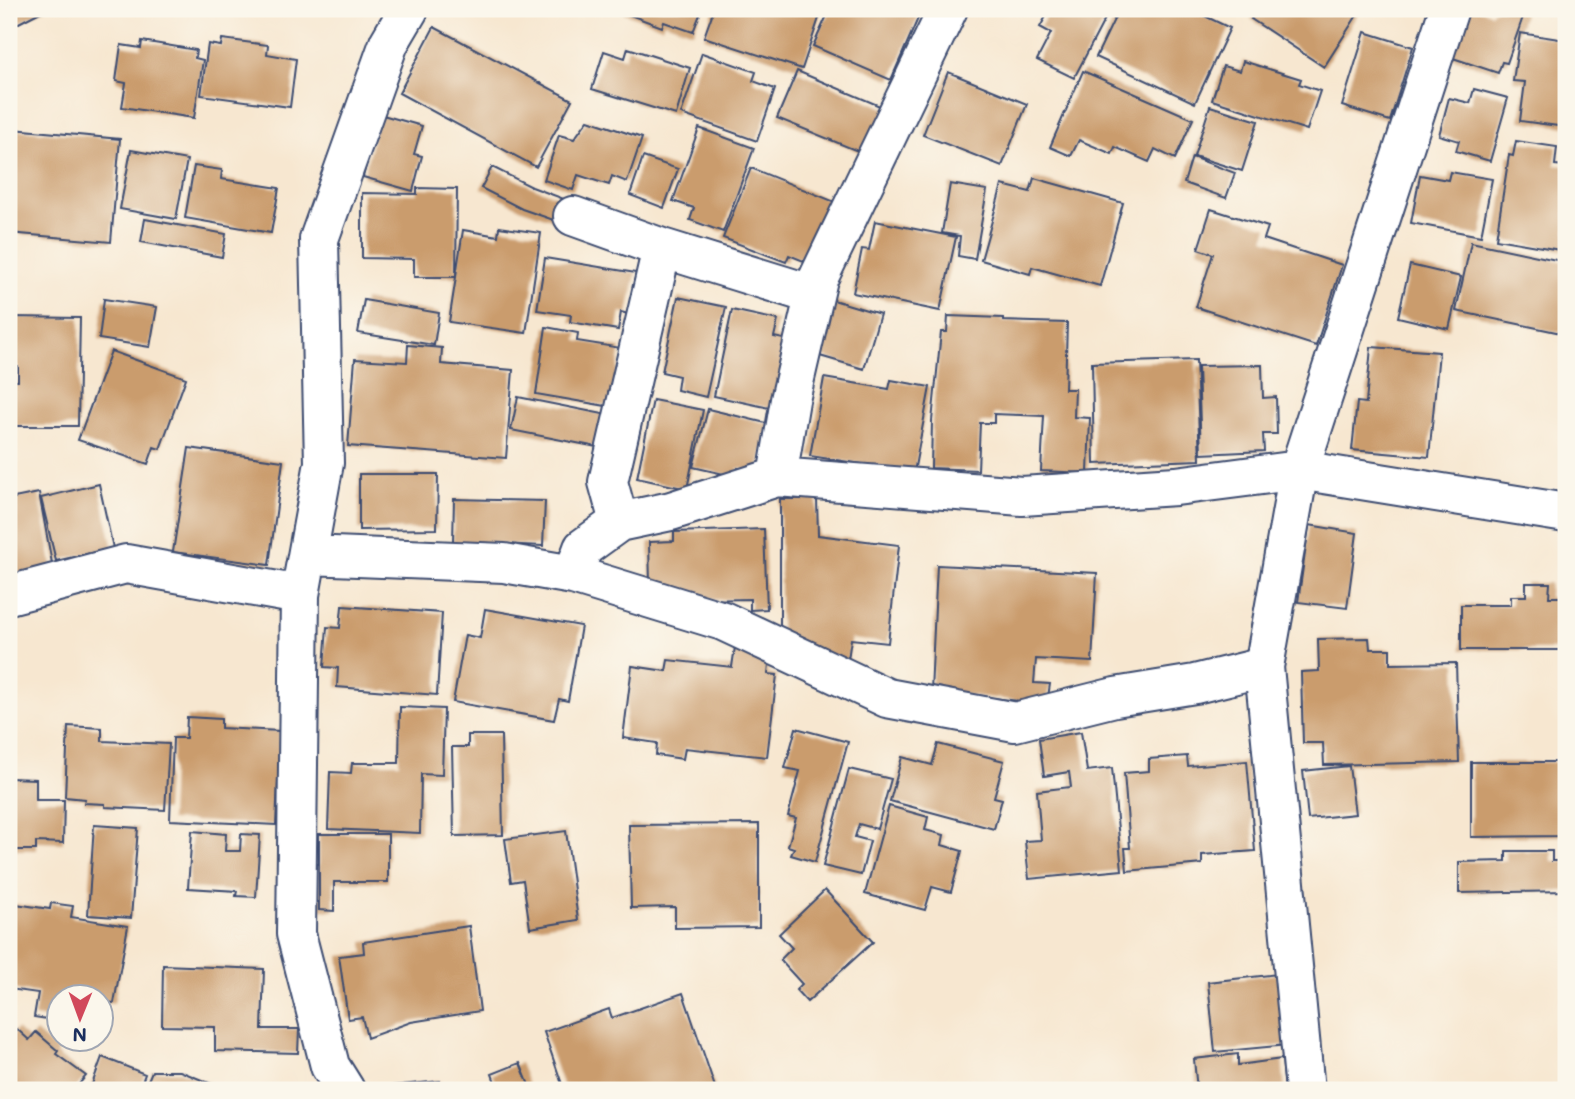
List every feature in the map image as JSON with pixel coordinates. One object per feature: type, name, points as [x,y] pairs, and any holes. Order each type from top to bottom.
[{"type":"street","points":[[345,1090],[330,1066],[296,934],[300,595],[324,463],[318,239],[389,43],[409,9]]},
{"type":"street","points":[[777,477],[790,400],[818,279],[948,9]]},
{"type":"street","points":[[1305,1090],[1265,667],[1299,470],[1449,9]]},
{"type":"street","points":[[573,216],[662,248],[814,295]]},
{"type":"street","points":[[619,522],[608,482],[662,248]]},
{"type":"street","points":[[573,575],[583,548],[619,522],[671,511],[777,477],[1023,496],[1176,486],[1299,470],[1566,513]]},
{"type":"street","points":[[309,555],[505,563],[573,575],[723,621],[887,698],[1015,722],[1115,697],[1195,684],[1265,667]]},
{"type":"street","points":[[9,595],[127,564],[300,595]]},
{"type":"building","points":[[9,9],[46,9],[9,28]]},
{"type":"building","points":[[614,9],[702,9],[693,32],[664,22],[662,27]]},
{"type":"building","points":[[714,9],[822,9],[802,69],[704,37]]},
{"type":"building","points":[[830,9],[902,9],[919,16],[891,80],[813,46]]},
{"type":"building","points":[[1044,9],[1110,9],[1074,78],[1037,60],[1051,33],[1040,27],[1049,11]]},
{"type":"building","points":[[1119,9],[1190,9],[1230,28],[1195,103],[1096,57]]},
{"type":"building","points":[[1258,9],[1361,9],[1324,67],[1251,19]]},
{"type":"building","points":[[1466,9],[1491,13],[1493,9],[1508,9],[1524,14],[1507,63],[1502,62],[1498,73],[1450,57]]},
{"type":"building","points":[[434,27],[572,100],[536,167],[399,93]]},
{"type":"building","points":[[1365,32],[1413,47],[1390,121],[1342,106]]},
{"type":"building","points":[[1520,33],[1566,40],[1566,127],[1520,121],[1525,82],[1513,81]]},
{"type":"building","points":[[222,39],[268,45],[267,54],[296,59],[290,107],[201,95],[208,44],[221,46]]},
{"type":"building","points":[[142,41],[196,50],[195,58],[203,60],[194,118],[122,107],[126,83],[116,81],[121,45],[141,48]]},
{"type":"building","points":[[628,48],[690,68],[676,115],[592,89],[604,51],[625,58]]},
{"type":"building","points":[[702,53],[756,72],[753,81],[775,89],[757,141],[681,114]]},
{"type":"building","points":[[1243,61],[1301,79],[1299,84],[1320,91],[1307,130],[1212,100],[1223,66],[1240,71]]},
{"type":"building","points":[[797,71],[887,109],[865,154],[777,118]]},
{"type":"building","points":[[1083,71],[1193,119],[1175,159],[1155,149],[1149,162],[1115,147],[1112,154],[1079,140],[1071,156],[1050,147]]},
{"type":"building","points":[[948,72],[1027,104],[1002,166],[923,135]]},
{"type":"building","points":[[1474,89],[1508,98],[1490,161],[1456,151],[1459,141],[1439,135],[1449,98],[1470,103]]},
{"type":"building","points":[[1210,106],[1258,121],[1242,171],[1194,156]]},
{"type":"building","points":[[379,114],[422,126],[414,154],[422,156],[413,191],[363,177]]},
{"type":"building","points":[[588,120],[642,138],[627,182],[612,176],[609,185],[578,175],[573,190],[544,180],[559,135],[574,139]]},
{"type":"building","points":[[699,128],[754,148],[723,232],[690,220],[694,208],[673,201]]},
{"type":"building","points":[[13,129],[120,139],[111,242],[9,233],[9,177]]},
{"type":"building","points":[[1516,141],[1557,147],[1555,165],[1566,166],[1566,251],[1496,239],[1509,155],[1513,156]]},
{"type":"building","points":[[131,150],[187,160],[176,219],[120,209]]},
{"type":"building","points":[[643,157],[678,169],[664,208],[630,195]]},
{"type":"building","points":[[1192,157],[1235,173],[1226,198],[1184,183]]},
{"type":"building","points":[[194,166],[222,170],[221,179],[279,188],[271,233],[185,218]]},
{"type":"building","points":[[492,167],[532,187],[572,202],[565,224],[522,209],[481,188]]},
{"type":"building","points":[[751,168],[840,204],[816,266],[789,255],[786,262],[723,238]]},
{"type":"building","points":[[1450,172],[1492,179],[1481,236],[1411,223],[1420,175],[1448,180]]},
{"type":"building","points":[[1034,178],[1123,203],[1100,286],[1032,267],[1030,274],[981,260],[1002,185],[1030,192]]},
{"type":"building","points":[[950,184],[987,190],[975,259],[958,256],[960,236],[942,233]]},
{"type":"building","points":[[417,188],[457,189],[456,276],[463,230],[498,236],[499,227],[541,233],[526,333],[449,322],[456,277],[414,277],[414,259],[362,258],[362,193],[417,194]]},
{"type":"building","points":[[1211,209],[1268,227],[1264,239],[1342,265],[1316,346],[1196,307],[1213,254],[1198,249]]},
{"type":"building","points":[[145,219],[226,234],[222,257],[141,242]]},
{"type":"building","points":[[875,221],[956,237],[940,311],[853,293],[862,249],[869,250]]},
{"type":"building","points":[[1471,242],[1566,262],[1566,305],[1561,333],[1456,311]]},
{"type":"building","points":[[545,258],[636,273],[628,314],[621,312],[618,330],[570,322],[571,315],[537,310]]},
{"type":"building","points":[[1410,265],[1461,277],[1449,329],[1398,317]]},
{"type":"building","points":[[678,297],[726,307],[706,397],[677,390],[679,376],[662,372]]},
{"type":"building","points":[[104,299],[157,307],[150,347],[99,339]]},
{"type":"building","points":[[830,299],[880,314],[864,369],[813,354]]},
{"type":"building","points":[[364,300],[439,313],[434,345],[358,333]]},
{"type":"building","points":[[732,310],[778,320],[774,337],[788,340],[774,409],[714,396]]},
{"type":"building","points":[[948,316],[1067,323],[1065,389],[1075,389],[1074,417],[1090,418],[1088,473],[1041,471],[1044,416],[994,414],[994,423],[980,423],[978,470],[931,468],[932,421],[941,332],[947,332]]},
{"type":"building","points":[[11,317],[80,318],[78,426],[11,426],[12,381],[18,381],[18,366],[10,366]]},
{"type":"building","points":[[546,327],[578,333],[577,341],[621,348],[612,407],[536,394]]},
{"type":"building","points":[[408,345],[442,348],[441,364],[513,370],[506,458],[348,446],[355,359],[407,362]]},
{"type":"building","points":[[1371,347],[1439,352],[1429,457],[1352,450],[1357,402],[1366,403]]},
{"type":"building","points":[[111,351],[186,378],[160,449],[154,447],[148,464],[78,440]]},
{"type":"building","points":[[1196,360],[1200,460],[1094,464],[1092,363]]},
{"type":"building","points":[[1262,365],[1263,398],[1276,397],[1277,434],[1263,434],[1264,451],[1201,454],[1198,366]]},
{"type":"building","points":[[824,378],[889,389],[891,380],[930,387],[914,472],[810,456]]},
{"type":"building","points":[[518,397],[608,415],[602,448],[511,430]]},
{"type":"building","points":[[653,400],[703,410],[687,489],[637,478]]},
{"type":"building","points":[[708,409],[770,424],[758,472],[738,468],[737,477],[693,467]]},
{"type":"building","points":[[189,448],[283,461],[269,565],[173,552]]},
{"type":"building","points":[[359,474],[438,474],[437,529],[359,530]]},
{"type":"building","points":[[99,484],[113,548],[56,561],[41,498]]},
{"type":"building","points":[[39,493],[54,574],[9,583],[9,499]]},
{"type":"building","points":[[454,499],[545,501],[543,546],[453,542]]},
{"type":"building","points":[[780,499],[817,499],[818,535],[899,545],[888,643],[851,639],[847,666],[780,640]]},
{"type":"building","points":[[1309,525],[1357,533],[1347,608],[1298,602]]},
{"type":"building","points":[[764,529],[767,609],[750,610],[750,599],[697,600],[696,592],[650,584],[649,542],[674,541],[674,532]]},
{"type":"building","points":[[937,565],[1097,573],[1092,662],[1036,659],[1034,683],[1050,684],[1047,704],[931,691]]},
{"type":"building","points":[[1526,583],[1550,583],[1549,597],[1566,597],[1566,650],[1461,650],[1461,605],[1511,605],[1511,596],[1526,596]]},
{"type":"building","points":[[342,606],[442,613],[437,695],[337,687],[338,668],[324,667],[327,627],[340,628]]},
{"type":"building","points":[[485,609],[581,626],[568,701],[559,699],[554,720],[453,702],[465,635],[480,638]]},
{"type":"building","points":[[1369,638],[1370,649],[1390,649],[1390,664],[1456,663],[1459,762],[1324,765],[1323,743],[1303,743],[1301,672],[1319,671],[1318,639]]},
{"type":"building","points":[[735,647],[770,652],[768,674],[777,675],[767,757],[685,748],[683,759],[656,755],[657,743],[623,738],[632,666],[666,671],[668,660],[732,667]]},
{"type":"building","points":[[400,707],[444,709],[442,775],[421,774],[420,833],[328,829],[330,772],[351,773],[352,763],[399,763]]},
{"type":"building","points":[[187,717],[221,719],[221,728],[280,731],[276,825],[170,820],[173,738],[186,738]]},
{"type":"building","points":[[68,726],[102,728],[102,741],[169,744],[165,810],[105,807],[105,804],[84,803],[85,799],[65,797]]},
{"type":"building","points":[[796,728],[848,742],[815,862],[791,855],[794,848],[788,846],[796,818],[788,816],[800,771],[785,768]]},
{"type":"building","points":[[1081,732],[1087,771],[1112,768],[1122,870],[1029,879],[1025,841],[1041,840],[1037,791],[1071,787],[1069,772],[1044,776],[1039,739]]},
{"type":"building","points":[[468,735],[501,735],[503,835],[454,836],[452,747],[468,747]]},
{"type":"building","points":[[938,744],[1004,761],[994,797],[1002,799],[994,829],[890,801],[902,757],[932,765]]},
{"type":"building","points":[[1187,756],[1188,766],[1247,761],[1255,851],[1202,855],[1202,864],[1127,871],[1125,848],[1130,848],[1124,773],[1149,771],[1149,759]]},
{"type":"building","points":[[1471,762],[1566,762],[1566,836],[1471,837]]},
{"type":"building","points":[[1349,766],[1355,814],[1308,819],[1303,771]]},
{"type":"building","points":[[849,769],[891,779],[877,829],[859,824],[855,837],[870,841],[861,875],[823,866]]},
{"type":"building","points":[[9,778],[36,779],[36,800],[64,800],[63,843],[36,842],[36,850],[9,850]]},
{"type":"building","points":[[889,806],[928,817],[925,830],[944,835],[942,845],[962,851],[951,892],[932,887],[925,910],[865,894]]},
{"type":"building","points":[[759,824],[759,927],[675,928],[675,907],[631,908],[629,825]]},
{"type":"building","points":[[94,825],[138,828],[131,918],[88,915]]},
{"type":"building","points":[[192,831],[226,834],[225,851],[240,851],[241,834],[260,835],[256,897],[236,896],[237,891],[188,888]]},
{"type":"building","points":[[566,831],[578,920],[530,928],[523,880],[511,882],[505,839]]},
{"type":"building","points":[[319,834],[388,834],[388,882],[334,882],[334,911],[319,910]]},
{"type":"building","points":[[1506,851],[1552,851],[1552,861],[1566,861],[1566,891],[1459,893],[1459,862],[1506,861]]},
{"type":"building","points":[[825,890],[873,942],[807,1002],[796,990],[802,984],[780,960],[792,948],[779,934]]},
{"type":"building","points":[[9,903],[50,909],[51,903],[73,906],[71,917],[128,926],[116,992],[116,984],[46,984],[46,1019],[34,1017],[38,993],[9,989]]},
{"type":"building","points":[[469,926],[480,1011],[411,1022],[367,1038],[362,1017],[348,1019],[339,956],[364,953],[363,942]]},
{"type":"building","points":[[163,965],[264,969],[262,1029],[299,1029],[298,1053],[215,1051],[215,1027],[162,1026]]},
{"type":"building","points":[[1278,974],[1287,1045],[1215,1052],[1208,982]]},
{"type":"building","points":[[683,993],[715,1087],[706,1090],[564,1090],[544,1032],[609,1009],[612,1018]]},
{"type":"building","points":[[17,1029],[29,1040],[36,1032],[46,1041],[46,1054],[56,1054],[86,1076],[74,1090],[9,1090],[9,1037]]},
{"type":"building","points":[[1238,1054],[1238,1065],[1282,1059],[1285,1090],[1197,1090],[1194,1059]]},
{"type":"building","points":[[102,1057],[145,1074],[139,1090],[90,1090]]},
{"type":"building","points":[[520,1063],[531,1090],[498,1090],[492,1074]]},
{"type":"building","points":[[152,1071],[180,1071],[226,1090],[144,1090]]},
{"type":"building","points":[[440,1081],[441,1090],[382,1090],[382,1087]]}]
